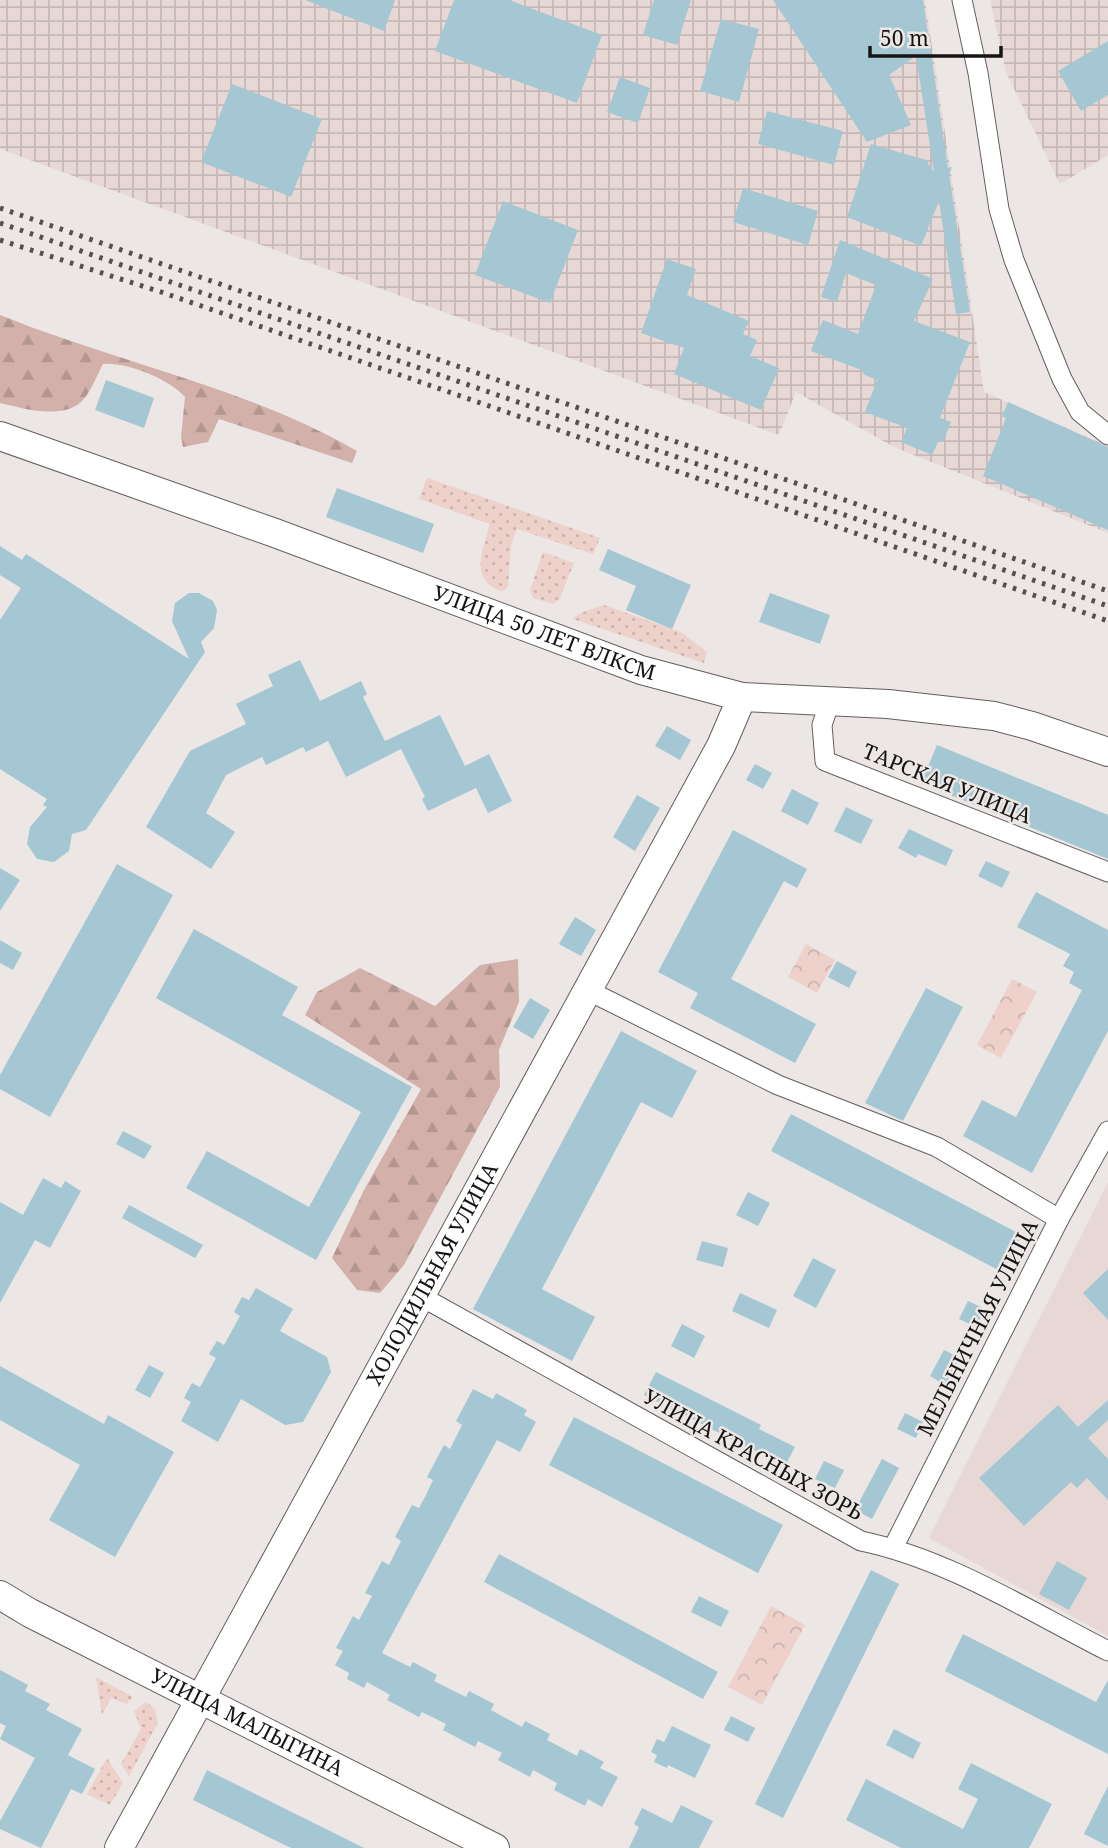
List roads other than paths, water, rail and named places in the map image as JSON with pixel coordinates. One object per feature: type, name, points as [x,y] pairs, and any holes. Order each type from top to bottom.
[{"type":"street","points":[[962,0],[978,73],[999,209],[1014,260],[1062,379],[1080,412],[1108,435]]},
{"type":"street","name":"УЛИЦА 50 ЛЕТ ВЛКСМ","points":[[0,436],[275,533],[641,670],[741,697],[888,704],[994,716],[1108,752]]},
{"type":"street","name":"ХОЛОДИЛЬНАЯ УЛИЦА","points":[[120,1848],[721,746],[741,697]]},
{"type":"street","name":"ТАРСКАЯ УЛИЦА","points":[[830,701],[822,725],[825,761],[1108,872]]},
{"type":"street","points":[[587,990],[778,1085],[937,1147],[1059,1219]]},
{"type":"street","name":"МЕЛЬНИЧНАЯ УЛИЦА","points":[[893,1548],[1059,1219],[1108,1131]]},
{"type":"street","name":"УЛИЦА КРАСНЫХ ЗОРЬ","points":[[422,1297],[861,1541],[893,1548],[964,1578],[1108,1651]]},
{"type":"street","name":"УЛИЦА МАЛЫГИНА","points":[[0,1595],[30,1613],[495,1848]]},
{"type":"railway","points":[[0,208],[1108,591]]},
{"type":"railway","points":[[0,223],[1108,606]]},
{"type":"railway","points":[[0,240],[164,293],[1108,621]]}]
